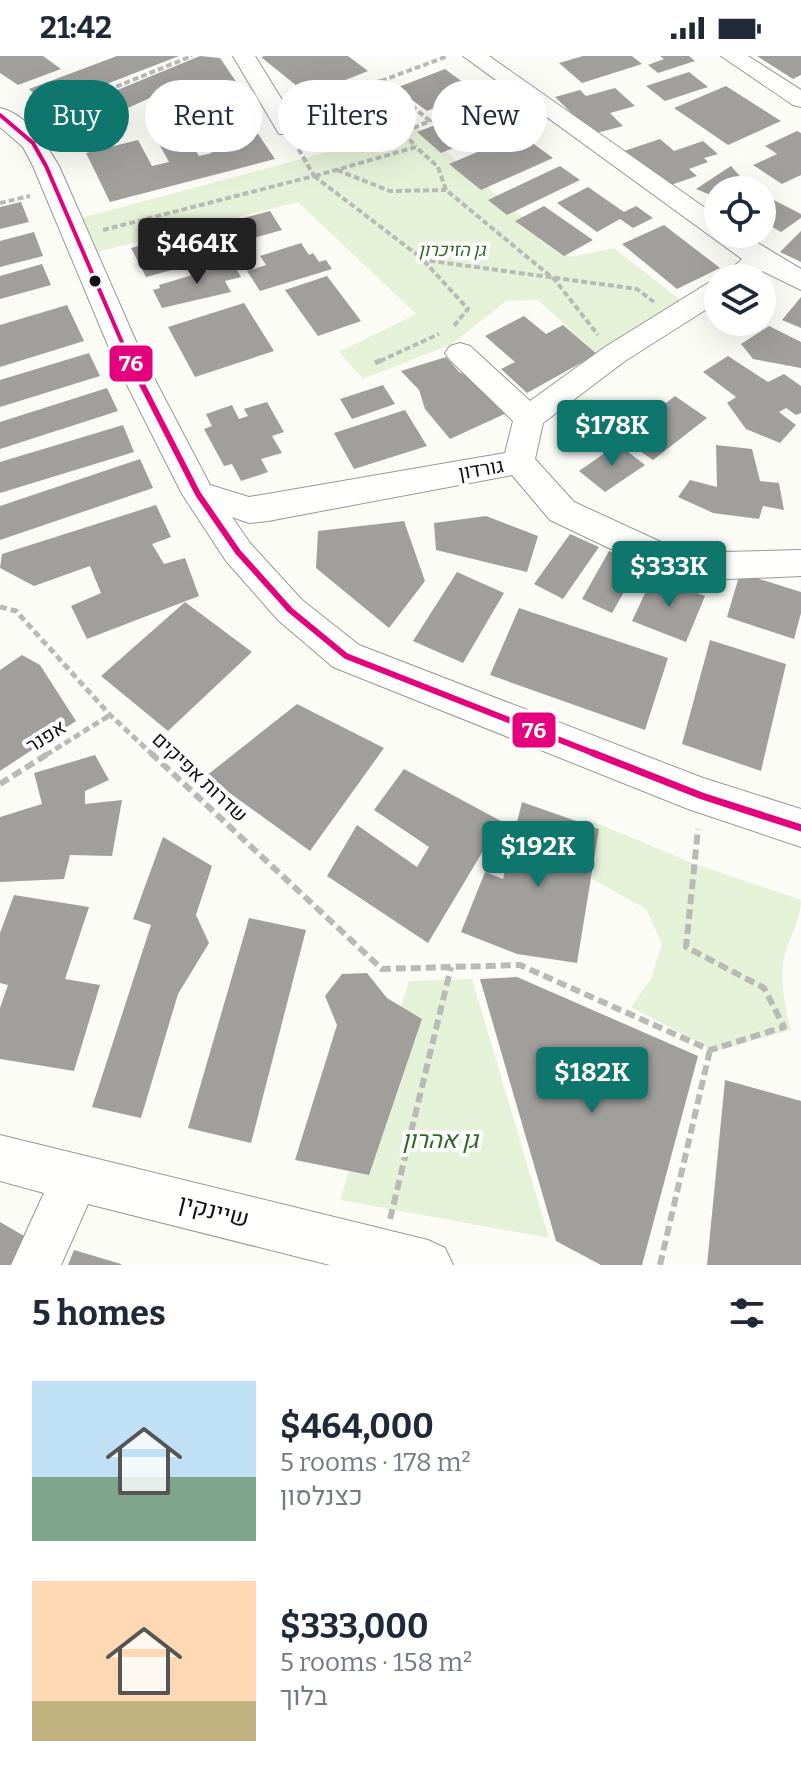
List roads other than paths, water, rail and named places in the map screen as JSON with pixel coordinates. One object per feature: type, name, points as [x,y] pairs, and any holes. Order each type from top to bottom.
[{"type":"street","points":[[244,56],[278,112]]},
{"type":"street","points":[[474,56],[704,219]]},
{"type":"street","points":[[732,56],[801,100]]},
{"type":"street","points":[[9,121],[33,143],[46,166],[127,355],[198,494],[238,552],[290,610],[346,656],[702,796],[801,828]]},
{"type":"street","points":[[745,248],[801,281]]},
{"type":"street","points":[[753,264],[760,259]]},
{"type":"street","points":[[460,353],[529,418],[615,354],[704,298]]},
{"type":"street","name":"גורדון","points":[[238,552],[258,526],[292,503],[519,462],[529,418]]},
{"type":"street","points":[[519,462],[562,511],[682,567],[801,563]]},
{"type":"street","points":[[198,494],[249,510],[292,503]]},
{"type":"street","name":"שיינקין","points":[[0,1158],[428,1265]]},
{"type":"street","points":[[36,1265],[76,1176]]},
{"type":"park label","name":"גן הזיכרון","points":[[452,250]]},
{"type":"park label","name":"גן אהרון","points":[[440,1140]]}]
